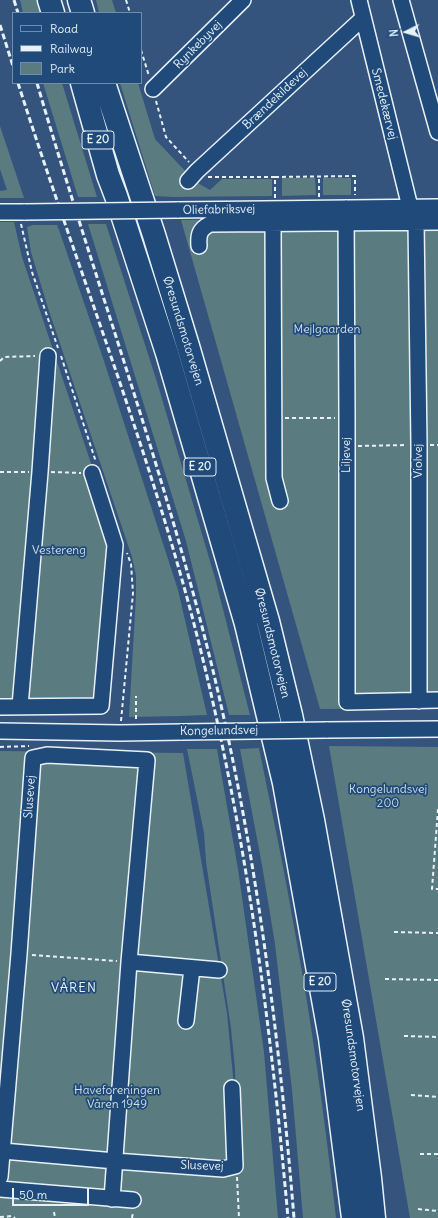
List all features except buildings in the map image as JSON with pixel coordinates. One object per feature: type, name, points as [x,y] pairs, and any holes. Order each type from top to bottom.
[{"type":"highway","points":[[49,0],[53,12]]},
{"type":"highway","points":[[59,0],[62,12]]},
{"type":"highway","points":[[79,0],[82,12]]},
{"type":"highway","points":[[88,0],[92,12]]},
{"type":"highway","points":[[74,84],[84,117],[108,175]]},
{"type":"highway","name":"Øresundsmotorvejen","points":[[82,84],[108,175],[164,346],[246,624],[284,783],[330,1038],[353,1218]]},
{"type":"highway","name":"Øresundsmotorvejen","points":[[104,84],[154,235],[188,346],[268,621],[298,747],[313,820],[352,1038],[374,1218]]},
{"type":"highway","points":[[113,84],[145,195],[154,235]]},
{"type":"street","name":"Rynkebyvej","points":[[153,89],[243,0]]},
{"type":"street","name":"Smedekærvej","points":[[359,0],[410,207]]},
{"type":"street","points":[[401,0],[438,132]]},
{"type":"street","name":"Brændekildevej","points":[[192,176],[363,18]]},
{"type":"street","name":"Oliefabriksvej","points":[[0,212],[177,210],[274,216],[319,208],[349,213],[410,207],[438,207]]},
{"type":"street","points":[[199,246],[199,236],[204,227],[210,224],[274,216],[349,213],[416,222],[438,222]]},
{"type":"street","name":"Liljevej","points":[[349,213],[347,702],[419,701]]},
{"type":"street","points":[[274,216],[274,478],[280,501]]},
{"type":"street","name":"Violvej","points":[[416,222],[419,445],[419,701]]},
{"type":"street","points":[[20,706],[40,472],[48,356]]},
{"type":"street","points":[[0,706],[101,706],[115,545],[92,473]]},
{"type":"street","points":[[419,701],[438,700]]},
{"type":"street","name":"Kongelundsvej","points":[[0,732],[120,733],[438,729]]},
{"type":"street","name":"Slusevej","points":[[0,1177],[19,954],[33,758],[47,755],[147,760],[129,962],[112,1199]]},
{"type":"street","points":[[129,962],[219,970]]},
{"type":"street","points":[[186,1021],[192,968]]},
{"type":"street","name":"Slusevej","points":[[3,1151],[223,1169],[235,1166],[232,1088]]},
{"type":"street","points":[[0,1189],[133,1200]]},
{"type":"path","points":[[126,0],[130,12]]},
{"type":"path","points":[[142,53],[166,137],[192,176],[355,176],[349,213]]},
{"type":"path","points":[[274,216],[275,177]]},
{"type":"path","points":[[319,177],[319,208]]},
{"type":"path","points":[[0,360],[4,357],[48,356]]},
{"type":"path","points":[[274,419],[347,418]]},
{"type":"path","points":[[347,446],[438,444]]},
{"type":"path","points":[[136,696],[136,719]]},
{"type":"path","points":[[438,809],[432,889],[438,889]]},
{"type":"path","points":[[394,932],[438,932]]},
{"type":"path","points":[[19,954],[129,962]]},
{"type":"path","points":[[386,979],[438,980]]},
{"type":"path","points":[[404,1036],[438,1037]]},
{"type":"path","points":[[410,1096],[438,1097]]},
{"type":"path","points":[[420,1154],[438,1154]]},
{"type":"path","points":[[235,1166],[237,1175],[239,1218]]},
{"type":"path","points":[[418,1210],[438,1211]]},
{"type":"path","points":[[0,1217],[12,1216],[15,1218]]},
{"type":"green space","points":[[20,0],[38,0],[41,12],[23,12]]},
{"type":"green space","points":[[96,0],[112,0],[116,12],[99,12]]},
{"type":"green space","points":[[43,84],[62,84],[97,197],[78,197]]},
{"type":"green space","points":[[120,84],[138,84],[155,139],[189,175],[181,183],[188,190],[196,182],[210,190],[222,179],[272,179],[272,196],[155,196]]},
{"type":"green space","points":[[0,126],[24,198],[0,198],[0,191],[7,190],[0,169]]},
{"type":"green space","points":[[282,178],[315,178],[316,195],[282,196]]},
{"type":"green space","points":[[323,178],[351,178],[351,195],[323,195]]},
{"type":"green space","name":"Mejlgaarden","points":[[438,217],[438,708],[320,709],[181,220]]},
{"type":"green space","name":"Vestereng","points":[[0,222],[14,222],[22,257],[118,544],[110,710],[0,712]]},
{"type":"green space","points":[[88,224],[106,224],[157,382],[215,578],[250,715],[229,715],[186,541]]},
{"type":"green space","points":[[33,225],[57,225],[59,230],[103,358],[178,590],[207,715],[129,717],[136,576],[132,557],[48,308],[31,252],[27,227]]},
{"type":"green space","name":"Kongelundsvej 200","points":[[329,746],[438,747],[438,1218],[410,1218]]},
{"type":"green space","points":[[259,748],[286,882],[307,999],[323,1109],[336,1218],[303,1218],[292,1090],[275,944],[240,749]]},
{"type":"green space","name":"Haveforeningen Våren 1949","points":[[187,749],[217,749],[238,869],[264,1052],[278,1218],[0,1218],[0,751],[183,753],[227,1013],[237,1119],[235,1069],[231,1028],[206,862],[204,833]]},
{"type":"railway","points":[[14,0],[18,12]]},
{"type":"railway","points":[[0,25],[12,63]]},
{"type":"railway","points":[[18,84],[132,417],[174,552],[193,620],[211,694],[241,842],[253,917],[273,1067],[288,1218]]},
{"type":"railway","points":[[37,84],[153,454],[196,604],[215,679],[243,813],[265,947],[281,1082],[294,1218]]},
{"type":"district","name":"VÅREN","points":[[74,988]]}]
